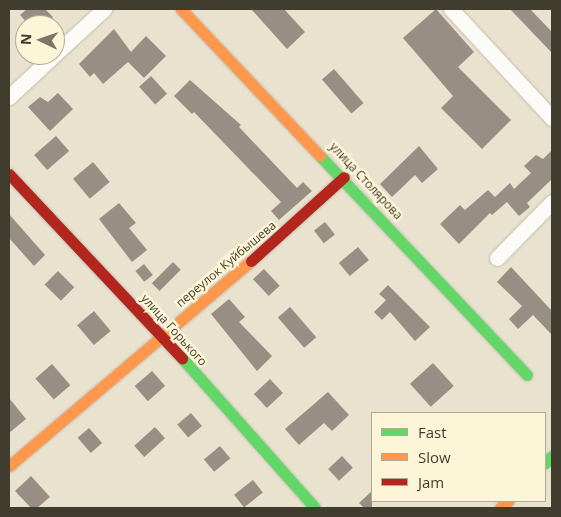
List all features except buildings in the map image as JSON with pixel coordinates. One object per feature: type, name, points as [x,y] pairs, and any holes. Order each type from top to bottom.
[{"type":"street","points":[[65,46],[104,9]]},
{"type":"street","name":"улица Столярова","points":[[181,9],[344,177],[527,375]]},
{"type":"street","points":[[451,9],[552,118]]},
{"type":"street","points":[[9,97],[44,65]]},
{"type":"street","name":"улица Горького","points":[[9,174],[162,336],[315,508]]},
{"type":"street","name":"переулок Куйбышева","points":[[9,466],[315,207],[344,177]]},
{"type":"street","points":[[497,258],[552,202]]},
{"type":"traffic: fast","points":[[320,156],[527,375]]},
{"type":"traffic: fast","points":[[182,358],[315,508]]},
{"type":"traffic: fast","points":[[546,462],[552,456]]},
{"type":"traffic: slow","points":[[181,9],[320,156]]},
{"type":"traffic: slow","points":[[9,466],[251,261]]},
{"type":"traffic: slow","points":[[500,508],[507,502]]},
{"type":"traffic: jam","points":[[9,174],[182,358]]},
{"type":"traffic: jam","points":[[251,261],[344,177]]}]
